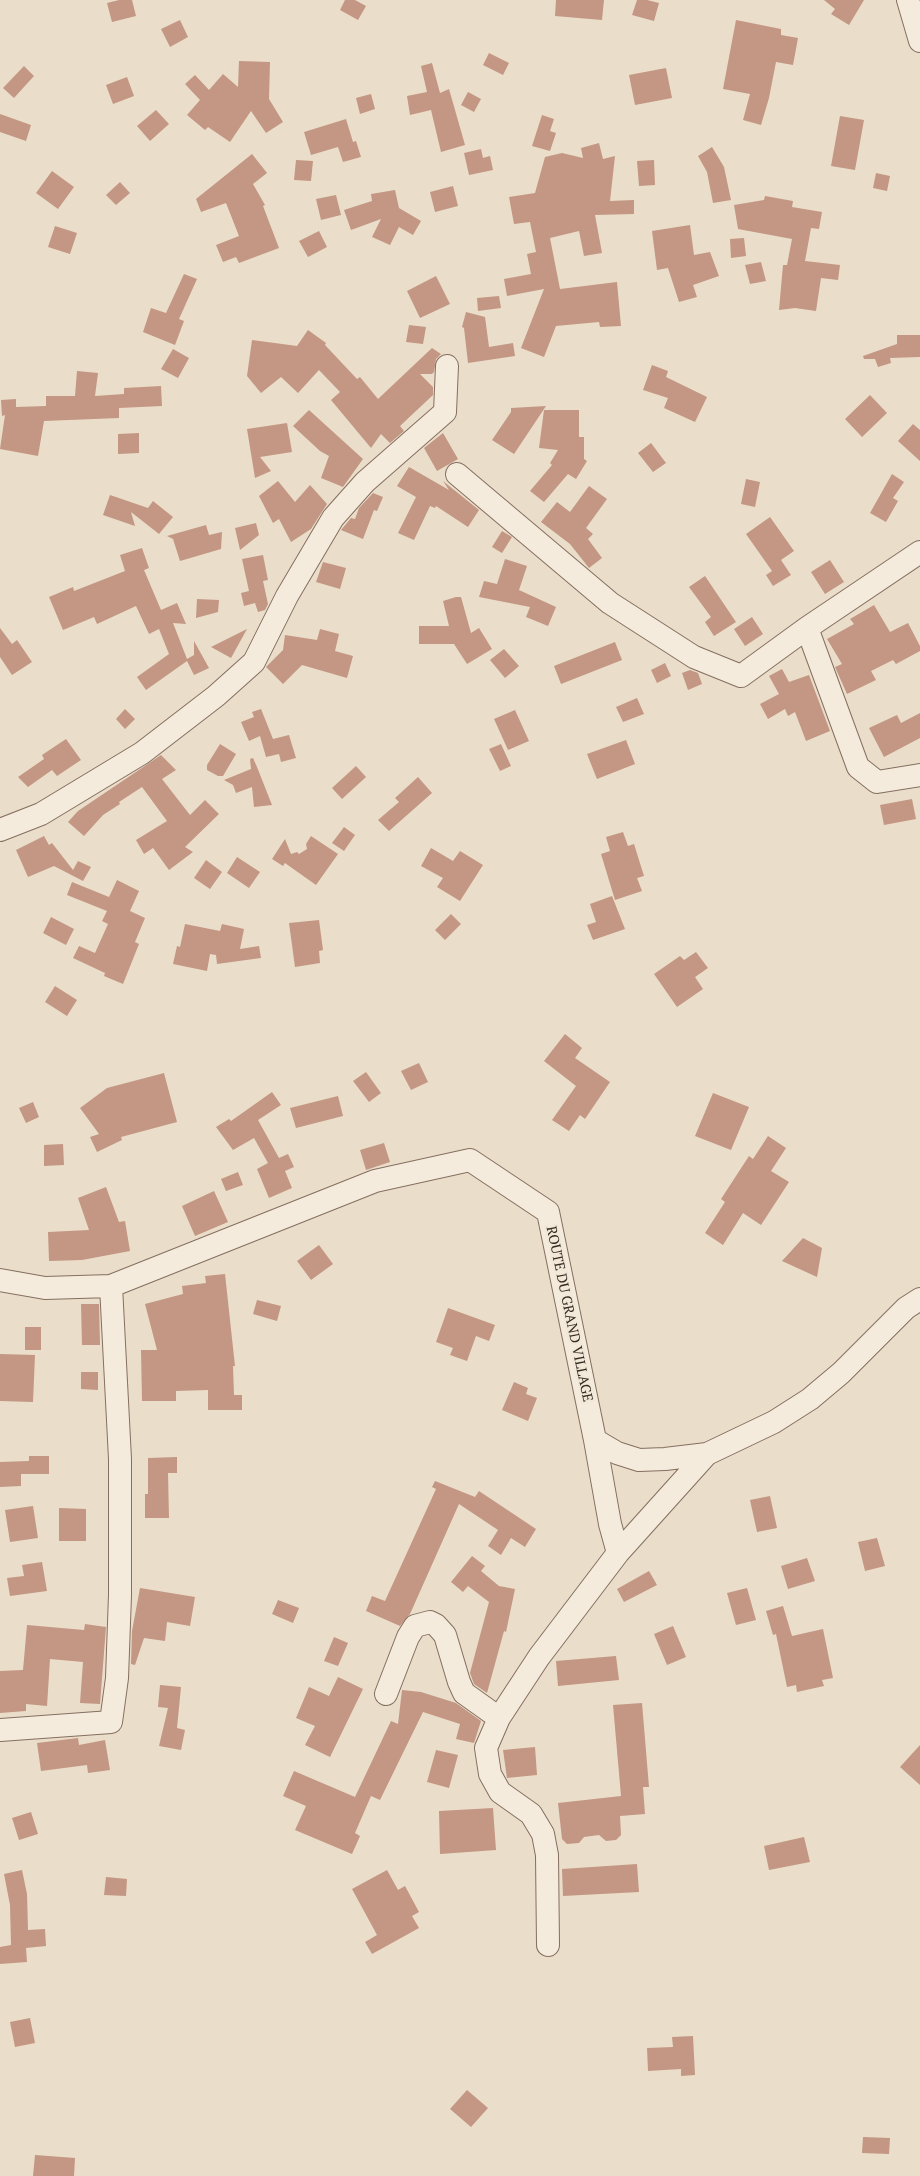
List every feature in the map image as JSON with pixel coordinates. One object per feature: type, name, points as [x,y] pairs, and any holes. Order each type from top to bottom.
[{"type":"street","points":[[908,0],[920,41]]},
{"type":"street","points":[[0,830],[40,814],[142,753],[216,696],[254,662],[287,596],[333,518],[365,482],[445,412],[447,366]]},
{"type":"street","points":[[457,474],[610,603],[694,657],[741,676],[807,628],[920,552]]},
{"type":"street","points":[[807,628],[858,767],[876,782],[920,775]]},
{"type":"street","name":"ROUTE DU GRAND VILLAGE","points":[[0,1280],[45,1288],[111,1286],[375,1181],[470,1160],[548,1212],[595,1440],[610,1524],[618,1552]]},
{"type":"street","points":[[0,1730],[111,1722],[116,1678],[120,1576],[120,1459],[111,1286]]},
{"type":"street","points":[[595,1440],[617,1453],[638,1460],[665,1460],[707,1454],[774,1422],[810,1399],[842,1373],[906,1308],[920,1299]]},
{"type":"street","points":[[548,1945],[547,1855],[542,1834],[531,1814],[500,1792],[490,1774],[486,1748],[499,1718],[539,1657],[618,1552],[707,1454]]},
{"type":"street","points":[[386,1694],[408,1637],[415,1626],[430,1622],[436,1625],[445,1635],[458,1682],[464,1693],[499,1718]]},
{"type":"building","points":[[119,0],[132,0],[136,16],[112,22],[107,3]]},
{"type":"building","points":[[345,0],[355,0],[366,6],[358,20],[340,10]]},
{"type":"building","points":[[556,0],[604,0],[602,20],[555,16]]},
{"type":"building","points":[[637,0],[659,3],[654,21],[632,15]]},
{"type":"building","points":[[824,0],[864,0],[849,25],[831,14],[835,9]]},
{"type":"building","points":[[180,20],[188,37],[170,47],[161,29]]},
{"type":"building","points":[[736,20],[781,29],[781,35],[798,38],[793,65],[776,62],[769,98],[761,125],[743,120],[750,94],[723,89]]},
{"type":"building","points":[[489,53],[509,63],[503,75],[483,65]]},
{"type":"building","points":[[239,61],[270,62],[269,99],[283,122],[266,133],[251,111],[230,142],[208,127],[205,130],[187,115],[200,100],[185,84],[195,75],[209,90],[223,74],[238,87]]},
{"type":"building","points":[[432,63],[440,93],[449,89],[465,145],[441,152],[431,110],[410,115],[407,96],[427,92],[421,66]]},
{"type":"building","points":[[24,66],[34,76],[14,98],[3,88]]},
{"type":"building","points":[[666,68],[672,98],[635,105],[629,75]]},
{"type":"building","points":[[127,77],[134,96],[113,104],[106,85]]},
{"type":"building","points":[[468,92],[481,99],[474,112],[461,105]]},
{"type":"building","points":[[371,94],[375,109],[360,114],[356,98]]},
{"type":"building","points":[[156,110],[169,124],[150,141],[137,126]]},
{"type":"building","points":[[0,114],[31,125],[26,141],[0,132]]},
{"type":"building","points":[[542,115],[554,119],[550,131],[556,133],[550,151],[532,146]]},
{"type":"building","points":[[840,116],[864,120],[855,170],[831,166]]},
{"type":"building","points":[[346,119],[353,142],[356,141],[361,157],[343,162],[338,147],[311,155],[304,132]]},
{"type":"building","points":[[599,143],[603,159],[615,156],[610,201],[634,200],[634,214],[595,215],[602,253],[584,256],[579,231],[550,238],[560,289],[617,282],[621,326],[600,327],[599,322],[556,326],[544,357],[521,348],[544,289],[507,296],[504,279],[531,274],[527,254],[536,252],[530,222],[514,224],[509,197],[535,193],[545,157],[562,153],[583,158],[581,148]]},
{"type":"building","points":[[712,147],[724,167],[731,200],[713,203],[707,172],[698,156]]},
{"type":"building","points":[[481,149],[483,158],[490,156],[493,170],[469,175],[464,153]]},
{"type":"building","points":[[252,154],[267,173],[253,184],[265,205],[263,206],[279,248],[239,263],[236,257],[223,262],[216,245],[239,236],[226,203],[201,212],[196,199]]},
{"type":"building","points":[[296,160],[313,161],[311,181],[294,180]]},
{"type":"building","points":[[654,160],[655,185],[639,186],[637,161]]},
{"type":"building","points":[[52,171],[74,187],[58,209],[36,193]]},
{"type":"building","points":[[876,173],[890,176],[887,191],[873,188]]},
{"type":"building","points":[[120,182],[130,193],[116,205],[106,195]]},
{"type":"building","points":[[453,186],[458,206],[435,212],[430,192]]},
{"type":"building","points":[[395,190],[399,208],[421,221],[413,235],[399,227],[390,245],[372,237],[381,219],[351,230],[344,210],[372,201],[371,194]]},
{"type":"building","points":[[336,195],[341,215],[321,220],[316,199]]},
{"type":"building","points":[[765,196],[793,201],[792,207],[822,212],[819,229],[811,228],[805,261],[840,265],[838,280],[821,278],[816,311],[795,308],[779,310],[783,265],[787,265],[792,239],[738,229],[734,205],[764,200]]},
{"type":"building","points":[[690,225],[694,255],[710,252],[719,276],[693,285],[697,297],[679,302],[668,268],[657,270],[652,231]]},
{"type":"building","points":[[55,226],[77,233],[70,254],[48,247]]},
{"type":"building","points":[[319,231],[327,247],[308,257],[299,241]]},
{"type":"building","points":[[744,238],[746,256],[731,258],[730,239]]},
{"type":"building","points":[[761,262],[766,281],[750,284],[745,265]]},
{"type":"building","points":[[184,274],[197,279],[179,319],[184,321],[175,345],[143,332],[151,308],[166,313]]},
{"type":"building","points":[[436,276],[450,304],[420,318],[407,291]]},
{"type":"building","points":[[499,296],[501,308],[478,311],[477,298]]},
{"type":"building","points":[[466,312],[485,317],[489,347],[513,343],[515,356],[468,363],[464,328],[462,327]]},
{"type":"building","points":[[409,325],[426,327],[423,344],[406,342]]},
{"type":"building","points":[[308,330],[326,343],[325,345],[357,379],[360,377],[378,399],[432,348],[441,354],[436,359],[434,372],[432,374],[420,374],[433,387],[433,395],[400,426],[404,431],[390,443],[381,434],[371,448],[331,400],[340,392],[319,370],[298,393],[281,377],[261,393],[247,376],[252,340],[297,346]]},
{"type":"building","points":[[897,335],[920,335],[920,357],[890,358],[891,363],[878,367],[875,359],[864,359],[863,356],[897,344]]},
{"type":"building","points":[[173,349],[189,358],[178,378],[161,369]]},
{"type":"building","points":[[652,365],[668,371],[666,377],[707,397],[695,422],[664,408],[668,398],[643,390]]},
{"type":"building","points":[[77,371],[98,373],[95,396],[124,394],[124,388],[161,386],[162,406],[119,408],[119,418],[44,421],[38,456],[0,449],[5,415],[2,416],[1,400],[16,399],[16,407],[46,406],[46,396],[75,396]]},
{"type":"building","points":[[870,395],[887,413],[862,437],[845,419]]},
{"type":"building","points":[[546,406],[514,454],[492,440],[511,412],[511,408]]},
{"type":"building","points":[[309,410],[363,459],[343,487],[321,478],[329,456],[320,451],[293,426]]},
{"type":"building","points":[[544,410],[579,410],[579,437],[584,437],[584,459],[587,461],[576,479],[568,474],[544,502],[530,491],[552,465],[550,463],[558,450],[539,448]]},
{"type":"building","points":[[287,423],[292,452],[260,457],[271,471],[255,478],[247,429]]},
{"type":"building","points":[[913,424],[920,430],[920,461],[898,441]]},
{"type":"building","points":[[139,433],[139,453],[118,454],[118,434]]},
{"type":"building","points":[[443,433],[458,459],[437,471],[424,448]]},
{"type":"building","points":[[651,443],[666,463],[653,472],[638,453]]},
{"type":"building","points":[[409,467],[449,490],[443,481],[479,510],[468,527],[436,506],[435,508],[430,506],[414,540],[398,533],[416,497],[397,486]]},
{"type":"building","points":[[892,474],[904,482],[893,498],[898,501],[886,522],[870,513]]},
{"type":"building","points":[[746,479],[760,482],[755,507],[741,504]]},
{"type":"building","points":[[278,481],[295,502],[310,485],[327,504],[311,529],[291,542],[279,519],[273,523],[259,496]]},
{"type":"building","points":[[589,486],[607,499],[586,528],[593,534],[588,539],[602,558],[589,568],[570,544],[541,522],[557,502],[570,512]]},
{"type":"building","points":[[373,493],[383,497],[377,511],[374,510],[363,539],[341,530],[351,518],[355,519],[359,508]]},
{"type":"building","points":[[110,495],[148,508],[153,501],[173,517],[159,534],[131,512],[135,526],[103,515]]},
{"type":"building","points":[[770,517],[794,551],[781,560],[791,575],[773,586],[766,575],[772,571],[746,534]]},
{"type":"building","points":[[256,523],[259,535],[240,550],[235,528]]},
{"type":"building","points":[[206,525],[209,535],[222,532],[221,549],[180,561],[173,539],[167,536]]},
{"type":"building","points":[[502,531],[512,537],[502,553],[492,547]]},
{"type":"building","points":[[142,548],[149,568],[144,570],[161,610],[177,603],[186,624],[173,623],[187,659],[194,655],[194,641],[209,668],[194,675],[187,661],[146,690],[137,677],[169,654],[159,629],[149,634],[136,606],[97,624],[94,617],[63,630],[49,597],[73,587],[74,591],[125,571],[120,555]]},
{"type":"building","points":[[263,555],[268,580],[263,581],[268,604],[265,610],[258,612],[255,603],[244,606],[241,593],[249,591],[242,559]]},
{"type":"building","points":[[505,559],[527,566],[519,590],[556,607],[548,626],[526,617],[530,607],[479,597],[484,581],[497,584]]},
{"type":"building","points":[[830,560],[844,582],[825,594],[811,572]]},
{"type":"building","points":[[323,562],[346,568],[340,589],[316,582]]},
{"type":"building","points":[[705,576],[736,622],[714,636],[705,622],[711,617],[689,587]]},
{"type":"building","points":[[461,597],[471,633],[479,628],[492,649],[467,664],[454,644],[419,644],[419,626],[449,626],[443,601]]},
{"type":"building","points":[[197,599],[219,600],[218,612],[196,618]]},
{"type":"building","points":[[874,605],[890,632],[908,623],[920,646],[920,651],[896,664],[893,660],[871,671],[876,680],[847,694],[835,667],[842,664],[827,639],[854,624],[850,619]]},
{"type":"building","points":[[752,617],[763,634],[745,646],[734,629]]},
{"type":"building","points":[[0,628],[12,644],[17,640],[32,662],[12,675],[0,657]]},
{"type":"building","points":[[247,629],[231,658],[211,647]]},
{"type":"building","points":[[320,629],[339,634],[335,651],[353,656],[347,678],[302,665],[283,684],[266,667],[283,650],[285,635],[317,640]]},
{"type":"building","points":[[615,642],[622,660],[561,684],[554,666]]},
{"type":"building","points":[[504,649],[519,666],[505,678],[490,660]]},
{"type":"building","points":[[665,663],[671,676],[657,683],[651,670]]},
{"type":"building","points":[[782,669],[789,682],[809,675],[830,731],[806,741],[795,712],[788,716],[785,709],[768,719],[760,704],[779,694],[769,676]]},
{"type":"building","points":[[690,670],[698,673],[702,684],[688,690],[682,673]]},
{"type":"building","points":[[637,698],[644,714],[623,722],[616,707]]},
{"type":"building","points":[[125,709],[135,719],[125,729],[116,719]]},
{"type":"building","points":[[261,709],[273,739],[289,735],[296,758],[281,762],[279,754],[266,757],[260,736],[249,741],[241,722],[254,717],[252,712]]},
{"type":"building","points":[[515,710],[529,741],[508,750],[494,719]]},
{"type":"building","points":[[920,713],[920,738],[884,757],[869,728],[897,715],[901,723]]},
{"type":"building","points":[[66,739],[81,760],[57,776],[52,770],[28,787],[18,777],[44,759],[42,755]]},
{"type":"building","points":[[626,740],[635,764],[597,779],[587,754]]},
{"type":"building","points":[[220,744],[236,754],[223,776],[218,776],[207,770],[207,765]]},
{"type":"building","points":[[501,744],[511,766],[500,771],[489,749]]},
{"type":"building","points":[[161,755],[176,770],[162,779],[190,815],[205,800],[219,814],[185,847],[193,852],[169,870],[153,848],[144,854],[136,840],[167,821],[142,787],[103,815],[84,836],[68,822],[78,811]]},
{"type":"building","points":[[253,758],[272,805],[254,807],[252,787],[236,793],[233,785],[224,780],[251,769],[250,759]]},
{"type":"building","points":[[356,766],[366,777],[342,799],[332,788]]},
{"type":"building","points":[[418,777],[432,793],[389,831],[378,820],[399,802],[395,798]]},
{"type":"building","points":[[912,799],[916,819],[884,825],[880,805]]},
{"type":"building","points":[[344,827],[355,835],[344,851],[332,843]]},
{"type":"building","points":[[623,832],[628,846],[634,844],[644,876],[637,878],[642,891],[615,900],[601,854],[610,851],[606,837]]},
{"type":"building","points":[[44,836],[49,845],[52,843],[73,870],[78,861],[91,867],[83,881],[54,866],[28,877],[16,850]]},
{"type":"building","points":[[311,836],[338,854],[316,885],[285,863],[283,866],[272,859],[285,839],[291,854],[297,852],[299,854],[307,849],[306,844]]},
{"type":"building","points":[[431,848],[453,861],[460,851],[483,865],[460,901],[437,887],[443,878],[421,866]]},
{"type":"building","points":[[237,857],[260,872],[249,888],[227,873]]},
{"type":"building","points":[[206,860],[222,872],[210,889],[194,878]]},
{"type":"building","points":[[117,880],[139,891],[130,911],[145,918],[135,942],[139,944],[123,984],[104,976],[105,973],[73,958],[79,946],[95,953],[108,924],[102,921],[107,911],[67,895],[72,882],[109,897]]},
{"type":"building","points":[[612,896],[625,929],[593,940],[587,925],[596,922],[590,904]]},
{"type":"building","points":[[451,914],[461,924],[445,940],[435,930]]},
{"type":"building","points":[[51,917],[74,929],[66,945],[43,933]]},
{"type":"building","points":[[319,920],[323,950],[319,951],[320,963],[295,967],[289,923]]},
{"type":"building","points":[[185,924],[220,931],[222,924],[244,929],[240,949],[259,946],[261,958],[217,964],[216,955],[210,954],[207,971],[173,964],[177,946],[180,947]]},
{"type":"building","points":[[696,952],[708,968],[695,977],[703,989],[677,1007],[654,974],[680,956],[684,960]]},
{"type":"building","points":[[55,986],[77,1000],[67,1016],[45,1002]]},
{"type":"building","points":[[565,1034],[582,1048],[575,1058],[610,1082],[585,1119],[580,1115],[569,1131],[552,1120],[576,1086],[544,1061]]},
{"type":"building","points":[[419,1063],[428,1082],[411,1090],[401,1071]]},
{"type":"building","points":[[366,1072],[381,1093],[369,1102],[353,1081]]},
{"type":"building","points":[[164,1073],[177,1122],[121,1137],[122,1140],[97,1152],[90,1137],[99,1134],[80,1108],[107,1088]]},
{"type":"building","points":[[272,1092],[281,1105],[258,1120],[279,1158],[288,1154],[294,1167],[285,1171],[292,1188],[269,1198],[257,1169],[268,1163],[254,1138],[233,1150],[216,1127],[229,1119],[231,1121]]},
{"type":"building","points":[[713,1093],[749,1107],[731,1150],[695,1136]]},
{"type":"building","points":[[338,1096],[343,1116],[296,1128],[290,1108]]},
{"type":"building","points":[[33,1102],[39,1117],[26,1123],[19,1108]]},
{"type":"building","points":[[768,1136],[786,1148],[771,1171],[789,1182],[761,1225],[743,1213],[723,1245],[705,1233],[725,1202],[721,1199],[749,1156],[753,1159]]},
{"type":"building","points":[[384,1143],[390,1162],[366,1170],[360,1150]]},
{"type":"building","points":[[63,1144],[64,1165],[44,1166],[44,1145]]},
{"type":"building","points":[[238,1172],[243,1185],[226,1191],[221,1179]]},
{"type":"building","points":[[106,1187],[119,1222],[125,1221],[130,1251],[82,1260],[49,1261],[48,1232],[89,1230],[78,1198]]},
{"type":"building","points":[[214,1191],[228,1222],[195,1236],[182,1206]]},
{"type":"building","points":[[803,1238],[822,1248],[817,1277],[782,1261]]},
{"type":"building","points":[[319,1245],[333,1264],[311,1280],[297,1261]]},
{"type":"building","points":[[225,1274],[235,1366],[233,1366],[234,1395],[242,1395],[242,1410],[208,1410],[208,1390],[176,1391],[176,1401],[142,1401],[141,1350],[157,1350],[145,1304],[183,1294],[182,1286],[206,1283],[205,1276]]},
{"type":"building","points":[[257,1300],[281,1306],[277,1321],[253,1314]]},
{"type":"building","points":[[81,1304],[99,1304],[100,1345],[82,1345]]},
{"type":"building","points":[[448,1308],[495,1325],[489,1341],[476,1336],[467,1361],[450,1355],[453,1348],[436,1342]]},
{"type":"building","points":[[25,1327],[41,1327],[41,1350],[25,1350]]},
{"type":"building","points":[[0,1354],[35,1355],[33,1402],[0,1401]]},
{"type":"building","points":[[81,1372],[98,1372],[98,1390],[81,1389]]},
{"type":"building","points":[[514,1382],[528,1388],[526,1394],[537,1398],[528,1421],[502,1410]]},
{"type":"building","points":[[29,1456],[49,1456],[49,1474],[21,1474],[21,1486],[0,1487],[0,1462],[29,1461]]},
{"type":"building","points":[[177,1457],[177,1473],[168,1473],[169,1518],[145,1518],[145,1494],[148,1494],[148,1458]]},
{"type":"building","points":[[435,1481],[475,1497],[479,1491],[536,1529],[525,1547],[511,1538],[501,1555],[488,1546],[498,1530],[459,1504],[410,1614],[400,1626],[366,1611],[372,1596],[385,1601],[436,1489],[432,1487]]},
{"type":"building","points":[[770,1496],[777,1528],[757,1532],[750,1500]]},
{"type":"building","points":[[33,1506],[38,1538],[10,1542],[5,1510]]},
{"type":"building","points":[[59,1508],[86,1509],[86,1541],[59,1541]]},
{"type":"building","points":[[877,1538],[885,1566],[865,1571],[858,1542]]},
{"type":"building","points":[[472,1556],[485,1566],[481,1571],[499,1586],[515,1589],[506,1632],[504,1631],[487,1693],[474,1684],[470,1673],[489,1602],[468,1586],[463,1592],[451,1582]]},
{"type":"building","points":[[807,1558],[815,1581],[788,1589],[781,1566]]},
{"type":"building","points":[[42,1562],[47,1591],[10,1596],[7,1578],[24,1576],[22,1565]]},
{"type":"building","points":[[649,1571],[657,1585],[624,1602],[617,1589]]},
{"type":"building","points":[[140,1588],[195,1597],[190,1626],[167,1622],[165,1641],[144,1638],[135,1665],[131,1664],[132,1631]]},
{"type":"building","points":[[747,1588],[756,1620],[736,1625],[727,1593]]},
{"type":"building","points":[[278,1600],[299,1608],[293,1623],[272,1614]]},
{"type":"building","points":[[783,1606],[792,1636],[823,1629],[833,1678],[822,1680],[824,1686],[797,1692],[796,1685],[787,1687],[776,1634],[773,1635],[766,1611]]},
{"type":"building","points":[[85,1624],[106,1627],[100,1704],[80,1703],[83,1662],[50,1659],[47,1706],[26,1704],[26,1711],[0,1713],[0,1671],[23,1670],[27,1625],[84,1630]]},
{"type":"building","points":[[673,1626],[686,1657],[667,1665],[654,1634]]},
{"type":"building","points":[[334,1637],[348,1643],[338,1666],[324,1661]]},
{"type":"building","points":[[616,1656],[619,1680],[558,1686],[556,1661]]},
{"type":"building","points":[[338,1677],[363,1689],[330,1757],[305,1745],[315,1726],[296,1718],[309,1687],[329,1696]]},
{"type":"building","points":[[160,1685],[181,1687],[177,1728],[185,1730],[181,1750],[159,1746],[168,1708],[158,1707]]},
{"type":"building","points":[[402,1690],[421,1692],[456,1703],[481,1721],[474,1743],[456,1739],[460,1724],[423,1712],[380,1800],[371,1796],[355,1833],[360,1836],[352,1854],[295,1830],[306,1806],[283,1796],[294,1771],[355,1797],[391,1721],[398,1724]]},
{"type":"building","points":[[642,1703],[649,1787],[643,1787],[645,1814],[620,1816],[621,1835],[616,1840],[606,1841],[599,1835],[584,1837],[579,1843],[567,1844],[562,1839],[558,1803],[621,1796],[613,1705]]},
{"type":"building","points":[[78,1738],[79,1745],[105,1740],[110,1770],[88,1773],[87,1765],[41,1771],[37,1743]]},
{"type":"building","points":[[920,1745],[920,1785],[900,1767]]},
{"type":"building","points":[[535,1747],[537,1775],[507,1778],[503,1750]]},
{"type":"building","points":[[436,1750],[458,1755],[449,1788],[427,1782]]},
{"type":"building","points":[[493,1808],[496,1850],[440,1854],[439,1811]]},
{"type":"building","points":[[31,1812],[38,1834],[19,1840],[12,1818]]},
{"type":"building","points":[[804,1837],[810,1862],[769,1870],[764,1846]]},
{"type":"building","points":[[637,1864],[639,1892],[563,1896],[562,1869]]},
{"type":"building","points":[[22,1870],[27,1894],[28,1930],[45,1929],[46,1946],[26,1948],[27,1962],[0,1964],[0,1947],[11,1945],[10,1905],[4,1874]]},
{"type":"building","points":[[387,1870],[398,1890],[405,1886],[419,1912],[412,1916],[419,1928],[372,1954],[365,1942],[377,1935],[352,1889]]},
{"type":"building","points":[[106,1877],[127,1879],[126,1896],[104,1895]]},
{"type":"building","points":[[30,2018],[35,2043],[15,2047],[10,2022]]},
{"type":"building","points":[[693,2036],[695,2075],[681,2076],[681,2069],[648,2071],[647,2048],[673,2047],[672,2037]]},
{"type":"building","points":[[467,2090],[488,2108],[471,2127],[450,2109]]},
{"type":"building","points":[[863,2137],[890,2138],[889,2154],[862,2153]]},
{"type":"building","points":[[35,2155],[75,2158],[74,2176],[33,2176]]}]
